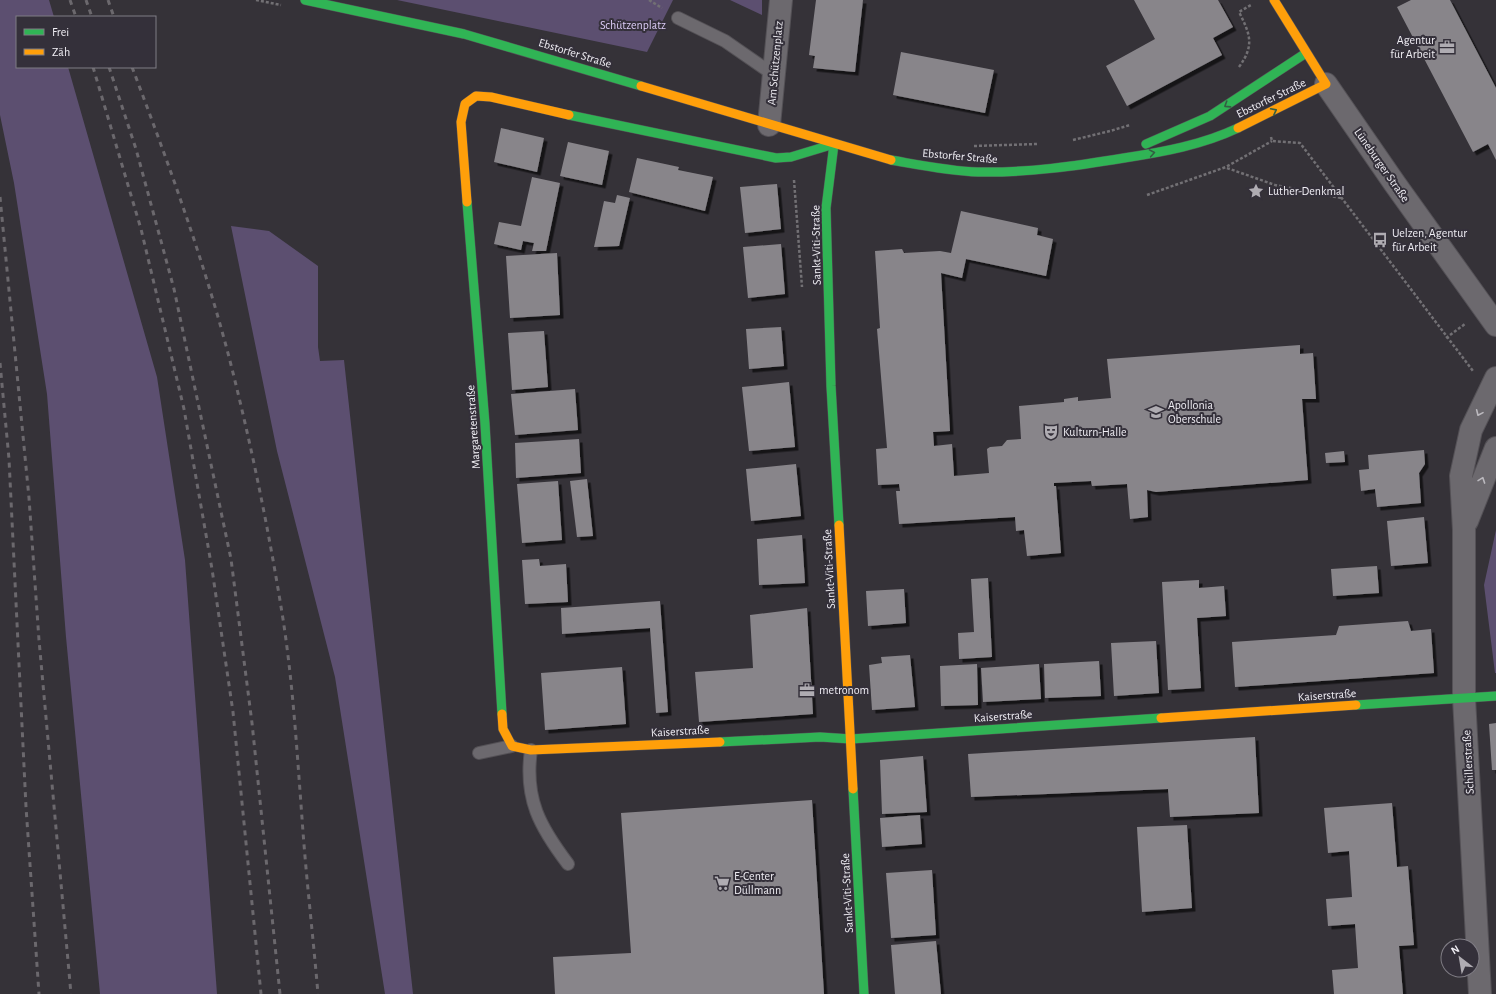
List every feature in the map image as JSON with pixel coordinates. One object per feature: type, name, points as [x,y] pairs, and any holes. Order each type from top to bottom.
[{"type":"street","name":"Ebstorfer Straße","points":[[305,0],[464,34],[527,51],[769,125],[896,160],[934,168],[978,172],[1032,170],[1086,164],[1166,151],[1219,136],[1263,117],[1326,84]]},
{"type":"street","name":"Am Schützenplatz","points":[[769,125],[780,0]]},
{"type":"street","name":"Lüneburger Straße","points":[[1274,0],[1326,84],[1395,184],[1496,325]]},
{"type":"street","name":"Ebstorfer Straße","points":[[1086,164],[1162,138],[1210,116],[1306,53]]},
{"type":"street","name":"Margaretenstraße","points":[[512,746],[503,729],[485,424],[461,122],[465,104],[476,96],[491,97],[776,158],[791,157]]},
{"type":"street","points":[[791,157],[834,144]]},
{"type":"street","name":"Sankt-Viti-Straße","points":[[834,144],[826,208],[831,386],[864,994]]},
{"type":"street","name":"Schillerstraße","points":[[1480,994],[1464,698],[1464,530],[1461,476],[1466,449],[1472,430],[1493,385]]},
{"type":"street","name":"Schillerstraße","points":[[1464,530],[1496,448]]},
{"type":"street","name":"Kaiserstraße","points":[[512,746],[531,750],[820,737],[850,739],[1496,696]]},
{"type":"lane","points":[[678,18],[725,41],[774,75]]},
{"type":"lane","points":[[479,753],[512,746]]},
{"type":"lane","points":[[531,750],[528,768],[531,792],[537,816],[547,836],[568,864]]},
{"type":"path","points":[[256,0],[287,6]]},
{"type":"path","points":[[1247,92],[1233,76],[1247,57],[1250,35],[1239,12],[1253,4]]},
{"type":"path","points":[[1263,117],[1272,141]]},
{"type":"path","points":[[1066,141],[1110,132],[1132,124]]},
{"type":"path","points":[[1147,195],[1226,168],[1272,141],[1300,143],[1446,338],[1493,385]]},
{"type":"path","points":[[967,146],[1044,143]]},
{"type":"path","points":[[791,157],[799,229],[803,293]]},
{"type":"path","points":[[1226,168],[1275,185],[1341,198]]},
{"type":"green space","points":[[0,0],[49,0],[54,16],[16,16],[16,68],[68,68],[157,377],[185,560],[217,994],[100,994],[66,637],[47,394],[14,183],[0,115]]},
{"type":"green space","name":"Schützenplatz","points":[[397,0],[673,0],[647,52]]},
{"type":"green space","points":[[730,0],[762,0],[762,15]]},
{"type":"green space","points":[[231,226],[269,231],[318,266],[318,347],[320,361],[344,360],[413,994],[385,994],[335,677],[277,451]]},
{"type":"green space","points":[[1496,530],[1496,673],[1495,673],[1484,585]]},
{"type":"building","points":[[816,0],[863,0],[855,72],[813,68],[815,56],[809,55]]},
{"type":"building","points":[[1134,0],[1218,0],[1233,27],[1213,38],[1222,55],[1127,106],[1106,66],[1155,39]]},
{"type":"building","name":"Agentur für Arbeit","points":[[1411,0],[1450,0],[1496,88],[1496,160],[1488,144],[1473,152],[1397,7]]},
{"type":"building","points":[[901,52],[994,70],[985,113],[893,95]]},
{"type":"building","points":[[501,128],[544,138],[537,172],[494,162]]},
{"type":"building","points":[[568,142],[609,151],[602,185],[560,176]]},
{"type":"building","points":[[637,158],[679,167],[678,170],[713,177],[705,211],[629,192]]},
{"type":"building","points":[[532,177],[560,183],[546,251],[532,251],[534,243],[523,241],[521,250],[494,244],[499,222],[521,226]]},
{"type":"building","points":[[777,184],[781,229],[745,233],[740,187]]},
{"type":"building","points":[[617,195],[630,198],[619,246],[594,247],[604,201],[615,203]]},
{"type":"building","points":[[961,211],[1038,228],[1037,235],[1053,239],[1046,276],[966,259],[962,278],[941,273],[950,431],[933,432],[934,446],[952,444],[954,476],[989,473],[987,449],[990,447],[1002,446],[1007,440],[1021,439],[1019,406],[1064,402],[1064,399],[1078,397],[1078,401],[1111,398],[1107,359],[1300,345],[1300,354],[1313,353],[1316,399],[1302,399],[1308,480],[1156,492],[1147,490],[1148,517],[1130,519],[1127,484],[1092,486],[1091,481],[1054,483],[1054,486],[1056,486],[1061,553],[1027,556],[1024,530],[1016,531],[1015,517],[899,524],[896,491],[900,491],[899,484],[878,485],[876,449],[887,448],[877,329],[880,328],[875,251],[902,249],[904,253],[940,251],[951,253]]},
{"type":"building","points":[[781,244],[785,294],[748,298],[743,247]]},
{"type":"building","points":[[557,253],[560,315],[510,318],[506,256]]},
{"type":"building","points":[[781,327],[784,366],[749,369],[746,329]]},
{"type":"building","points":[[544,331],[548,387],[512,390],[508,333]]},
{"type":"building","points":[[789,382],[795,447],[749,451],[742,387]]},
{"type":"building","points":[[575,389],[578,430],[515,435],[511,394]]},
{"type":"building","points":[[579,439],[581,473],[516,478],[515,443]]},
{"type":"building","points":[[1424,450],[1425,464],[1419,473],[1421,503],[1377,507],[1375,489],[1361,491],[1359,470],[1369,469],[1368,455]]},
{"type":"building","points":[[1344,451],[1345,462],[1326,463],[1325,453]]},
{"type":"building","points":[[796,464],[801,516],[751,521],[746,469]]},
{"type":"building","points":[[587,479],[593,536],[577,537],[570,481]]},
{"type":"building","points":[[558,481],[562,540],[522,543],[517,484]]},
{"type":"building","points":[[1424,517],[1428,563],[1391,566],[1387,521]]},
{"type":"building","points":[[802,535],[805,583],[759,585],[757,539]]},
{"type":"building","points":[[539,559],[540,566],[566,564],[568,602],[525,604],[522,560]]},
{"type":"building","points":[[1377,566],[1379,593],[1333,596],[1331,569]]},
{"type":"building","points":[[988,578],[992,657],[959,659],[958,633],[974,632],[971,579]]},
{"type":"building","points":[[1199,580],[1199,588],[1224,586],[1226,616],[1197,618],[1201,688],[1168,690],[1162,582]]},
{"type":"building","points":[[904,589],[906,623],[868,626],[866,591]]},
{"type":"building","points":[[660,601],[668,712],[656,713],[650,628],[562,634],[561,608]]},
{"type":"building","points":[[807,608],[813,714],[699,722],[695,672],[753,668],[750,615]]},
{"type":"building","points":[[1408,621],[1411,631],[1431,629],[1434,673],[1235,687],[1232,642],[1336,635],[1339,626]]},
{"type":"building","points":[[1156,641],[1159,693],[1114,696],[1111,643]]},
{"type":"building","points":[[910,655],[915,707],[872,710],[869,665],[882,663],[881,657]]},
{"type":"building","points":[[1099,661],[1101,696],[1045,698],[1044,664]]},
{"type":"building","points":[[977,664],[978,705],[941,706],[940,666]]},
{"type":"building","points":[[1039,664],[1041,699],[983,702],[981,668]]},
{"type":"building","points":[[622,667],[626,724],[545,730],[541,673]]},
{"type":"building","points":[[1496,723],[1496,770],[1492,770],[1489,724]]},
{"type":"building","points":[[1255,737],[1259,813],[1170,817],[1168,789],[971,797],[968,754]]},
{"type":"building","points":[[923,756],[927,812],[882,814],[880,760]]},
{"type":"building","name":"E-Center Düllmann","points":[[812,800],[824,994],[555,994],[553,957],[631,953],[621,813]]},
{"type":"building","points":[[1392,803],[1397,867],[1408,866],[1414,945],[1399,946],[1403,994],[1334,994],[1332,970],[1358,968],[1355,924],[1328,926],[1326,899],[1352,897],[1349,851],[1328,853],[1324,808]]},
{"type":"building","points":[[920,815],[922,844],[882,847],[880,818]]},
{"type":"building","points":[[1187,825],[1192,908],[1142,912],[1137,827]]},
{"type":"building","points":[[932,870],[936,935],[891,938],[886,873]]},
{"type":"building","points":[[936,941],[941,994],[895,994],[891,945]]},
{"type":"railway","points":[[70,0],[76,16]]},
{"type":"railway","points":[[86,0],[92,16]]},
{"type":"railway","points":[[108,0],[114,16]]},
{"type":"railway","points":[[93,68],[141,229],[184,409],[212,569],[233,712],[261,994]]},
{"type":"railway","points":[[109,68],[136,149],[174,289],[231,559],[252,723],[280,994]]},
{"type":"railway","points":[[132,68],[172,174],[219,320],[245,422],[266,520],[278,586],[289,668],[305,862],[318,994]]},
{"type":"railway","points":[[0,197],[29,498],[39,640],[71,994]]},
{"type":"railway","points":[[0,363],[9,459],[26,807],[39,994]]},
{"type":"traffic: fast","points":[[305,0],[464,34],[641,86]]},
{"type":"traffic: fast","points":[[1146,144],[1210,116],[1306,53]]},
{"type":"traffic: fast","points":[[569,115],[776,158],[791,157],[834,144]]},
{"type":"traffic: fast","points":[[891,160],[934,168],[978,172],[1033,170],[1088,164],[1139,156],[1196,143],[1238,128]]},
{"type":"traffic: fast","points":[[834,144],[826,208],[831,386],[839,525]]},
{"type":"traffic: fast","points":[[467,202],[485,424],[502,714]]},
{"type":"traffic: fast","points":[[1356,705],[1496,696]]},
{"type":"traffic: fast","points":[[720,742],[820,737],[851,739],[1161,718]]},
{"type":"traffic: fast","points":[[853,789],[864,994]]},
{"type":"traffic: slow","points":[[1238,128],[1326,84],[1274,0]]},
{"type":"traffic: slow","points":[[641,86],[891,160]]},
{"type":"traffic: slow","points":[[467,202],[461,122],[465,104],[476,96],[491,97],[569,115]]},
{"type":"traffic: slow","points":[[839,525],[853,789]]},
{"type":"traffic: slow","points":[[1161,718],[1356,705]]},
{"type":"traffic: slow","points":[[502,714],[503,729],[512,746],[531,750],[720,742]]},
{"type":"place","name":"Agentur für Arbeit","points":[[1447,47]]},
{"type":"place","name":"Luther-Denkmal","points":[[1256,191]]},
{"type":"place","name":"Uelzen, Agentur für Arbeit","points":[[1380,240]]},
{"type":"place","name":"Apollonia Oberschule","points":[[1156,412]]},
{"type":"place","name":"Kulturn-Halle","points":[[1051,432]]},
{"type":"place","name":"metronom","points":[[807,690]]},
{"type":"place","name":"E-Center Düllmann","points":[[722,883]]}]
